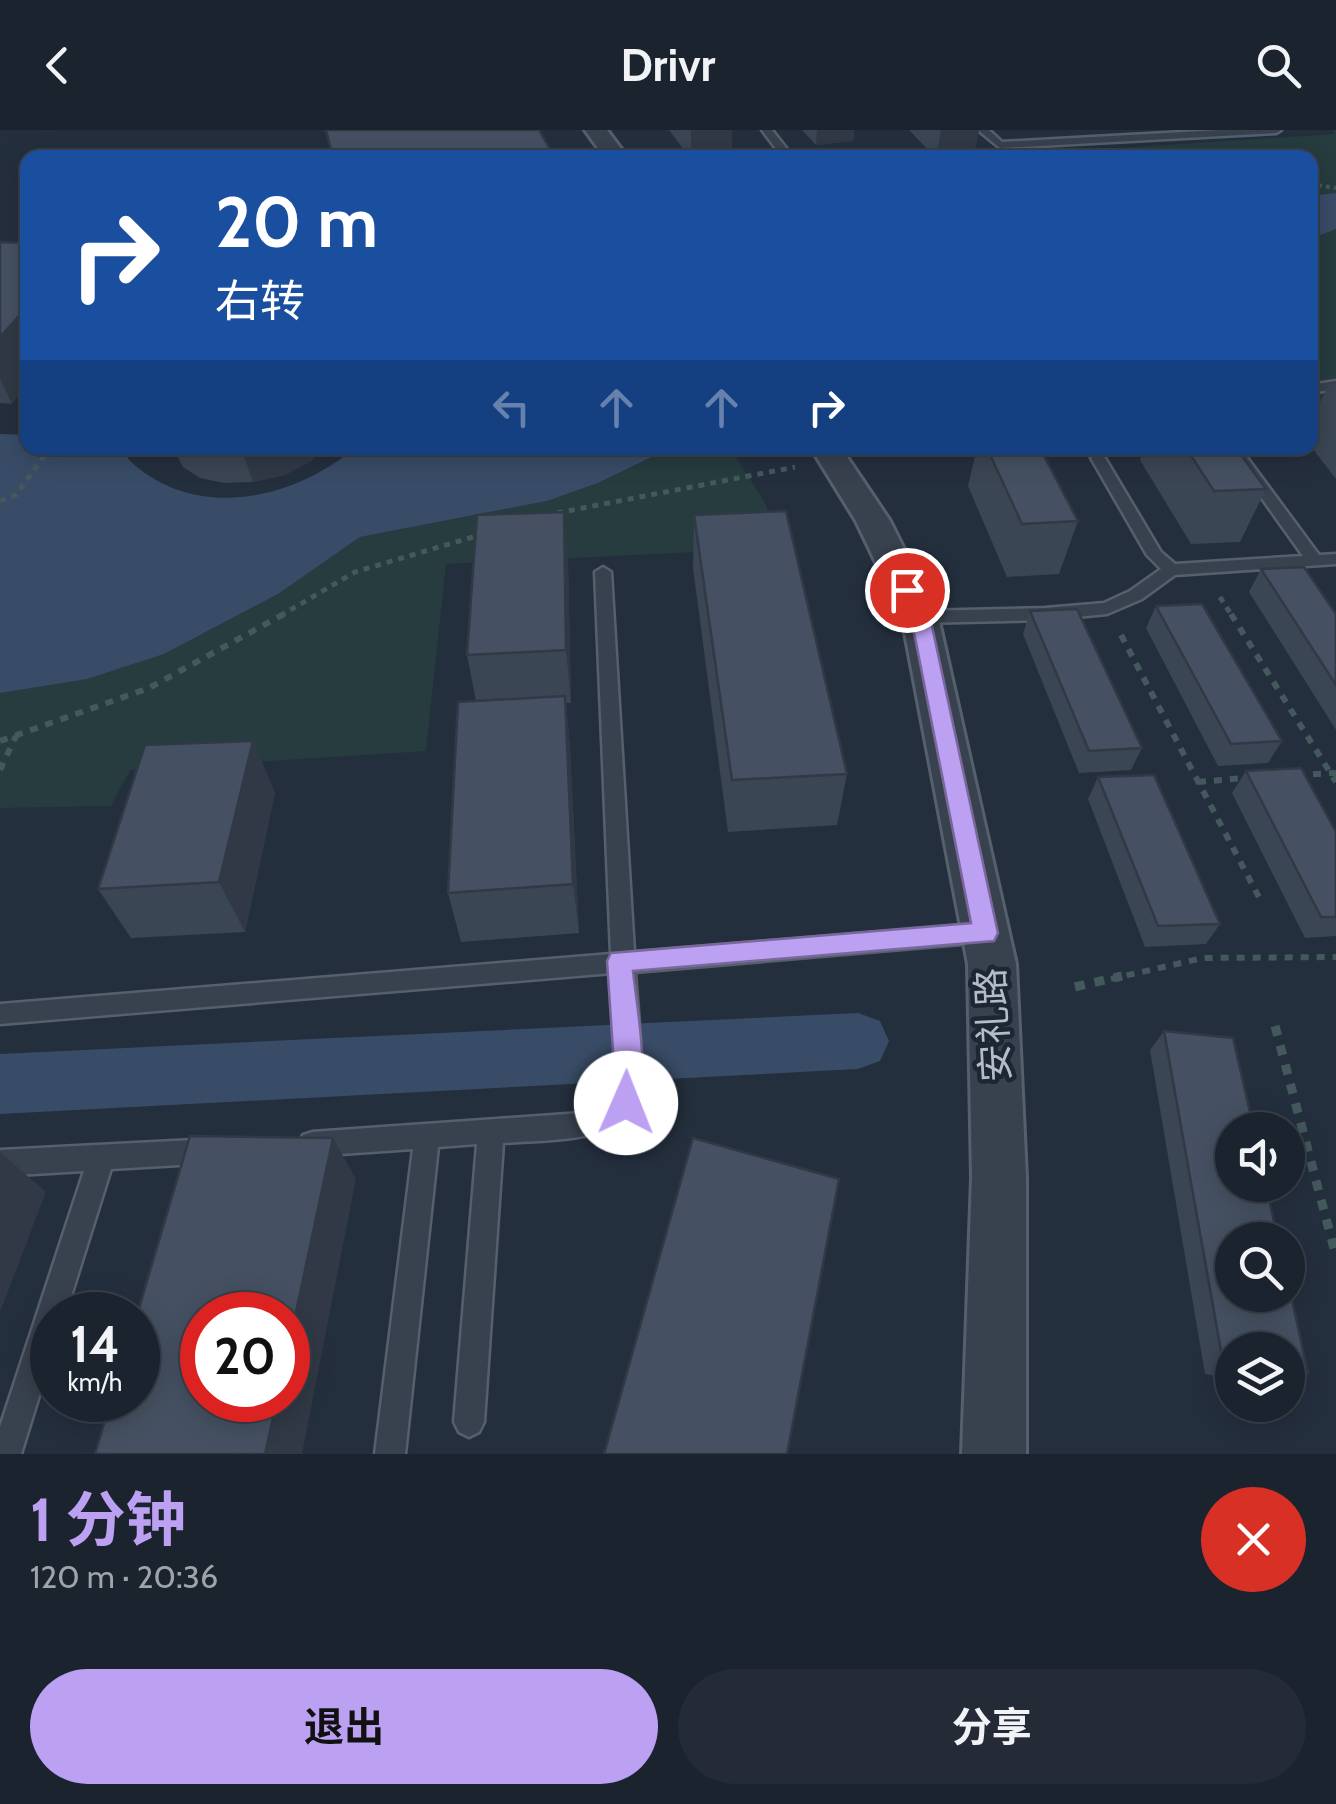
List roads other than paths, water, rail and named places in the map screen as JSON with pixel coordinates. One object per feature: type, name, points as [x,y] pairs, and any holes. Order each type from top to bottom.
[{"type":"street","name":"安礼路","points":[[831,455],[873,521],[920,617],[992,964],[999,1178],[994,1454]]},
{"type":"lane","points":[[984,130],[1000,145],[1276,130]]},
{"type":"lane","points":[[1238,455],[1314,560]]},
{"type":"lane","points":[[1098,458],[1155,555],[1171,570]]},
{"type":"lane","points":[[920,617],[1107,608],[1136,595],[1171,570],[1336,559]]},
{"type":"lane","points":[[293,1146],[581,1126],[610,1116],[626,1103],[603,572]]},
{"type":"lane","points":[[0,1014],[985,933]]},
{"type":"lane","points":[[470,1422],[490,1133]]},
{"type":"lane","points":[[390,1454],[427,1136]]},
{"type":"lane","points":[[0,1163],[236,1150]]},
{"type":"lane","points":[[6,1454],[102,1159]]},
{"type":"water","points":[[1336,193],[1336,229],[1318,236],[1318,195]]},
{"type":"water","points":[[0,434],[20,435],[20,455],[128,455],[154,479],[182,491],[212,497],[272,491],[302,481],[345,455],[656,455],[598,483],[547,501],[360,537],[278,594],[164,654],[87,679],[0,693]]},
{"type":"waterway","points":[[0,1084],[858,1041]]}]
